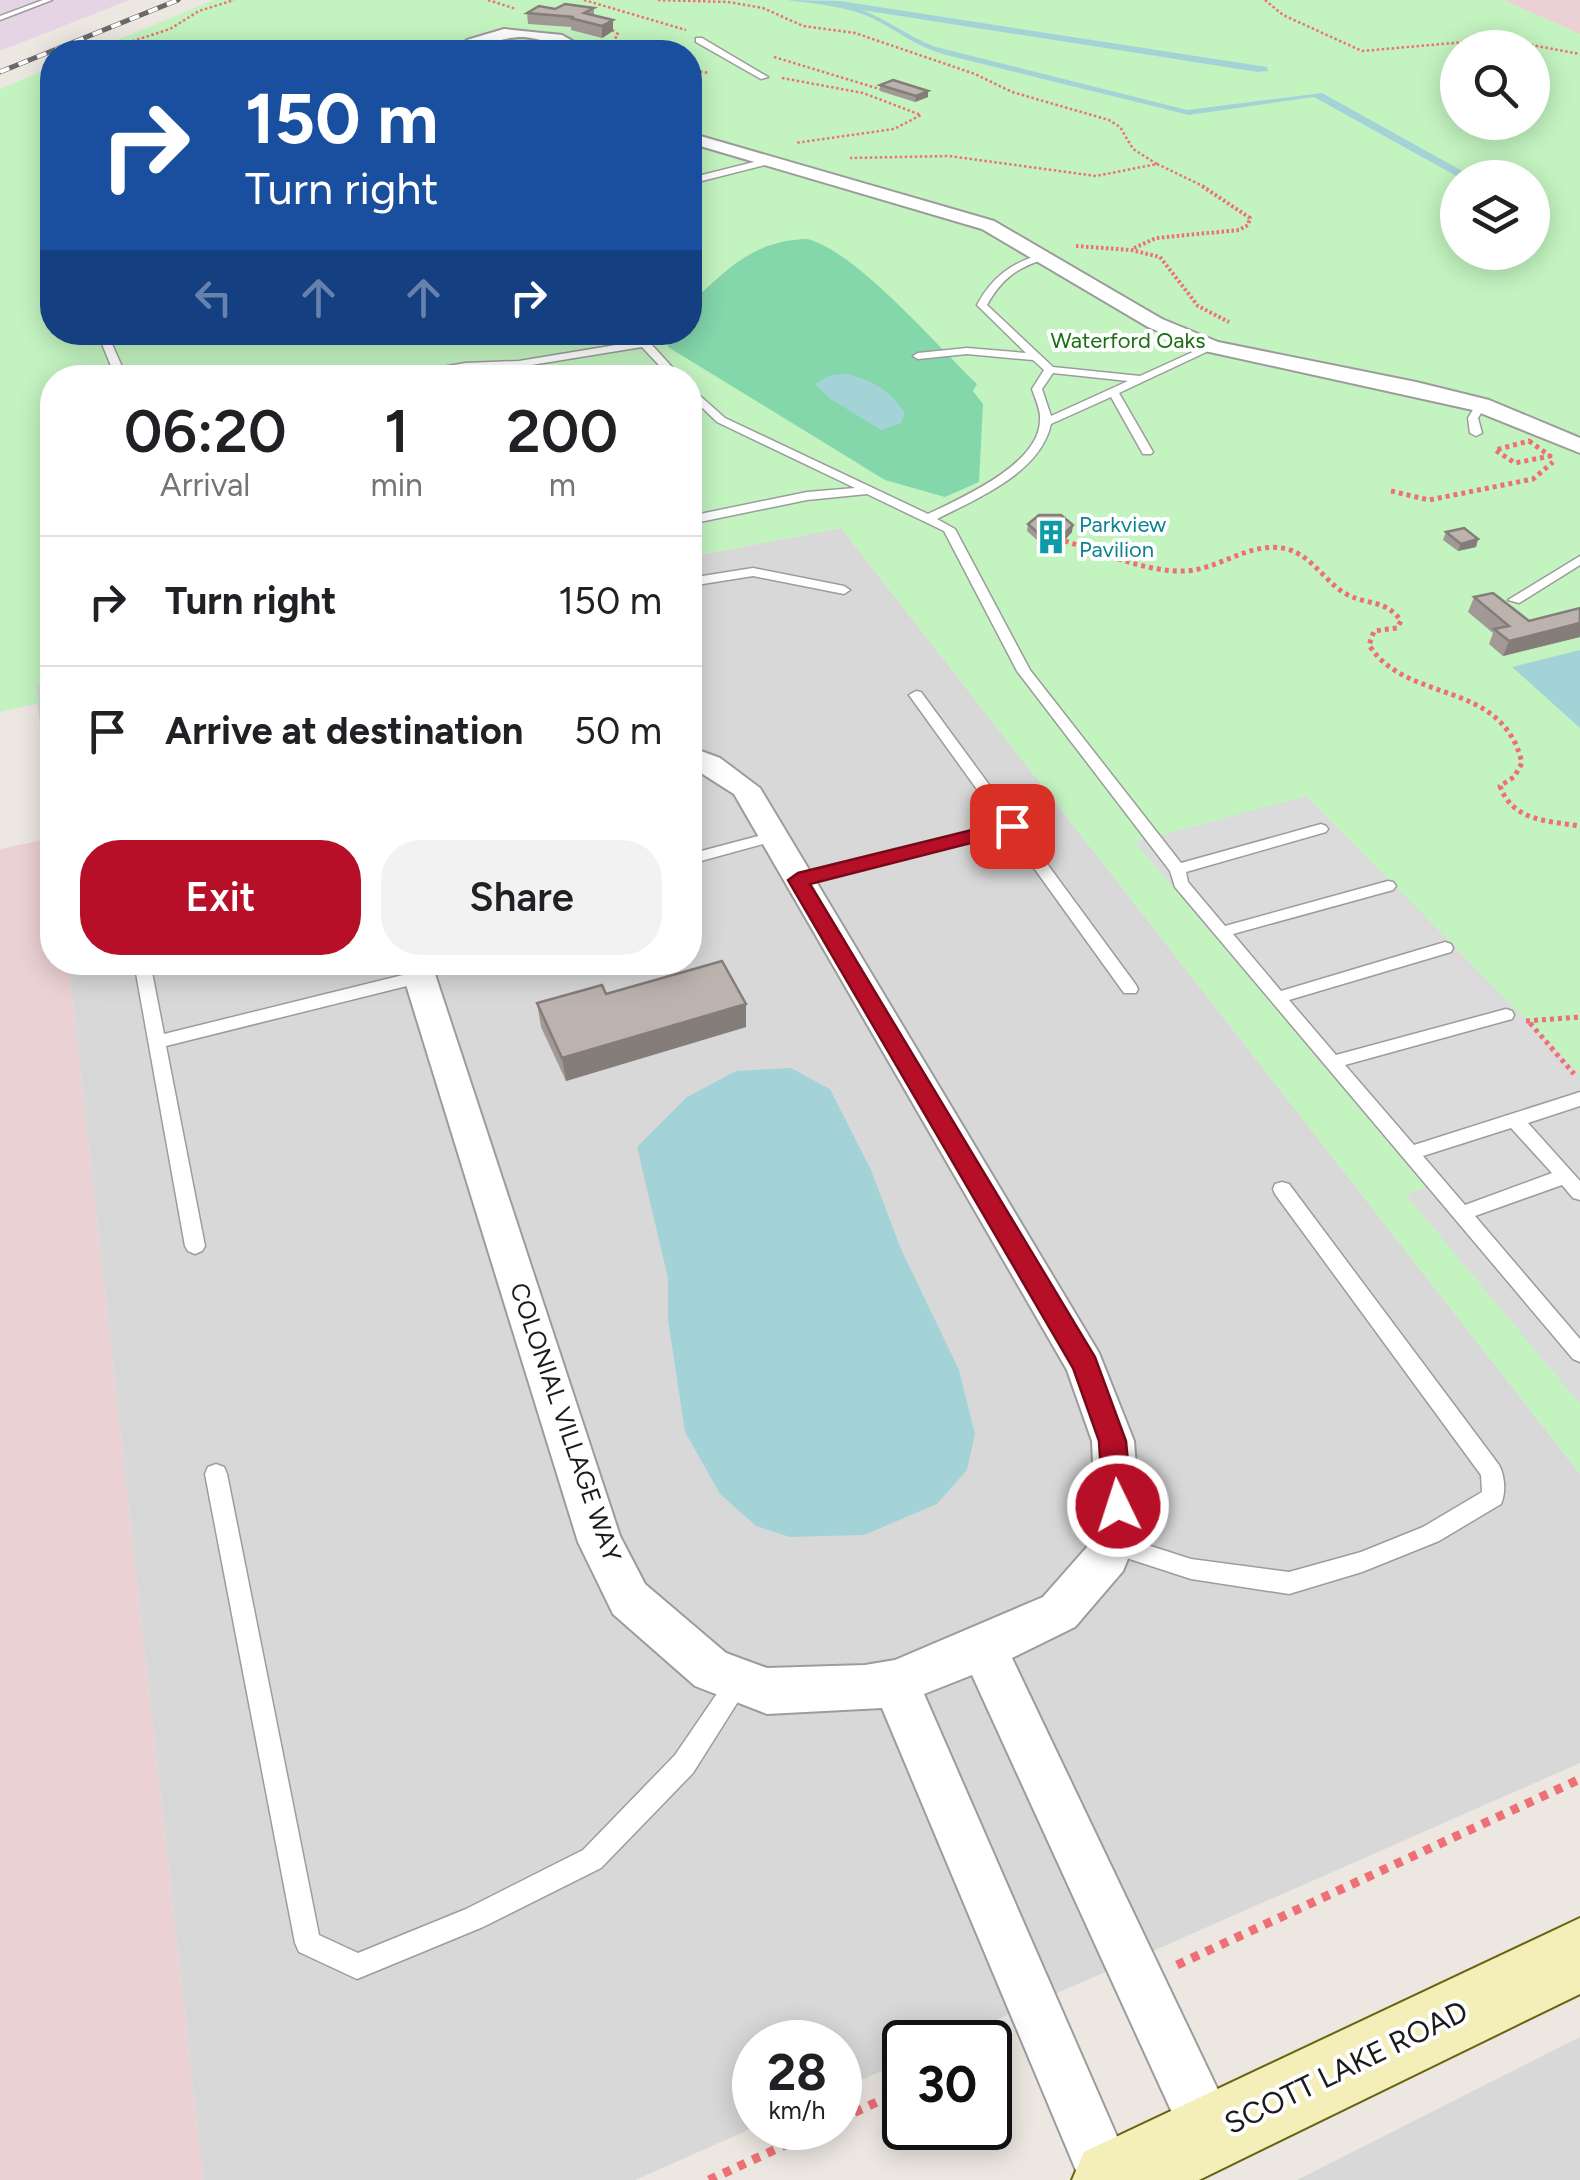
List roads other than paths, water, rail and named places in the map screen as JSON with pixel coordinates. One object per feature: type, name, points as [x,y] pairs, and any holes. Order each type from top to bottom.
[{"type":"street","points":[[484,40],[529,34],[562,40]]},
{"type":"street","points":[[702,141],[773,157],[966,216],[1155,323],[1212,347],[1481,405],[1580,446]]},
{"type":"street","name":"COLONIAL VILLAGE WAY","points":[[419,975],[600,1542],[629,1599],[711,1670],[767,1691],[865,1688],[895,1683],[984,1648],[1059,1612],[1107,1556],[1118,1506],[1113,1441],[1085,1364],[744,788],[702,761]]},
{"type":"street","points":[[984,1648],[1210,2132]]},
{"type":"street","points":[[895,1683],[1110,2180]]},
{"type":"street","name":"SCOTT LAKE ROAD","points":[[1110,2180],[1580,1956]]},
{"type":"lane","points":[[0,18],[49,0]]},
{"type":"lane","points":[[702,42],[764,77]]},
{"type":"lane","points":[[702,178],[773,157]]},
{"type":"lane","points":[[1042,256],[1008,268],[982,304],[1050,370],[1141,379]]},
{"type":"lane","points":[[492,365],[519,364],[610,345]]},
{"type":"lane","points":[[649,345],[666,365]]},
{"type":"lane","points":[[1046,422],[1212,347]]},
{"type":"lane","points":[[918,356],[966,351],[1038,357]]},
{"type":"lane","points":[[928,519],[996,483],[1038,446],[1046,422],[1038,389],[1050,370]]},
{"type":"lane","points":[[1115,394],[1147,452]]},
{"type":"lane","points":[[702,402],[721,420],[949,529],[1024,671],[1178,870],[1180,884],[1580,1353]]},
{"type":"lane","points":[[1476,432],[1473,418],[1481,405]]},
{"type":"lane","points":[[702,518],[807,496],[866,491]]},
{"type":"lane","points":[[1514,600],[1580,560]]},
{"type":"lane","points":[[702,580],[753,572],[844,590]]},
{"type":"lane","points":[[916,695],[1130,989]]},
{"type":"lane","points":[[798,880],[1012,826]]},
{"type":"lane","points":[[1178,870],[1321,829]]},
{"type":"lane","points":[[702,856],[773,837]]},
{"type":"lane","points":[[1222,932],[1388,886]]},
{"type":"lane","points":[[1278,998],[1445,948]]},
{"type":"lane","points":[[144,975],[195,1246]]},
{"type":"lane","points":[[156,1042],[399,975]]},
{"type":"lane","points":[[1334,1062],[1506,1015]]},
{"type":"lane","points":[[1412,1153],[1580,1099]]},
{"type":"lane","points":[[1515,1120],[1580,1193]]},
{"type":"lane","points":[[1462,1213],[1565,1176]]},
{"type":"lane","points":[[1110,1543],[1191,1569],[1289,1583],[1362,1562],[1432,1534],[1492,1497],[1492,1472],[1282,1189]]},
{"type":"lane","points":[[216,1474],[308,1943],[357,1966],[474,1918],[592,1859],[684,1764],[739,1681]]},
{"type":"water","points":[[787,0],[840,1],[1267,67],[1268,71],[1258,72],[862,10],[936,47],[1187,110],[1322,93],[1442,160],[1440,167],[1314,97],[1189,115],[946,55],[874,19],[831,6]]},
{"type":"water","points":[[847,374],[887,392],[905,413],[901,423],[881,430],[829,398],[815,384],[831,375]]},
{"type":"water","points":[[1580,650],[1580,728],[1512,667]]},
{"type":"water","points":[[791,1068],[830,1089],[871,1170],[901,1249],[959,1370],[975,1434],[967,1470],[937,1504],[864,1535],[790,1537],[756,1526],[720,1494],[685,1432],[668,1320],[668,1278],[637,1147],[687,1097],[736,1071]]},
{"type":"railway","points":[[79,40],[178,0]]},
{"type":"railway","points":[[0,72],[40,56]]},
{"type":"place","name":"Parkview Pavilion","points":[[1051,537]]},
{"type":"park label","name":"Waterford Oaks","points":[[1128,340]]}]
